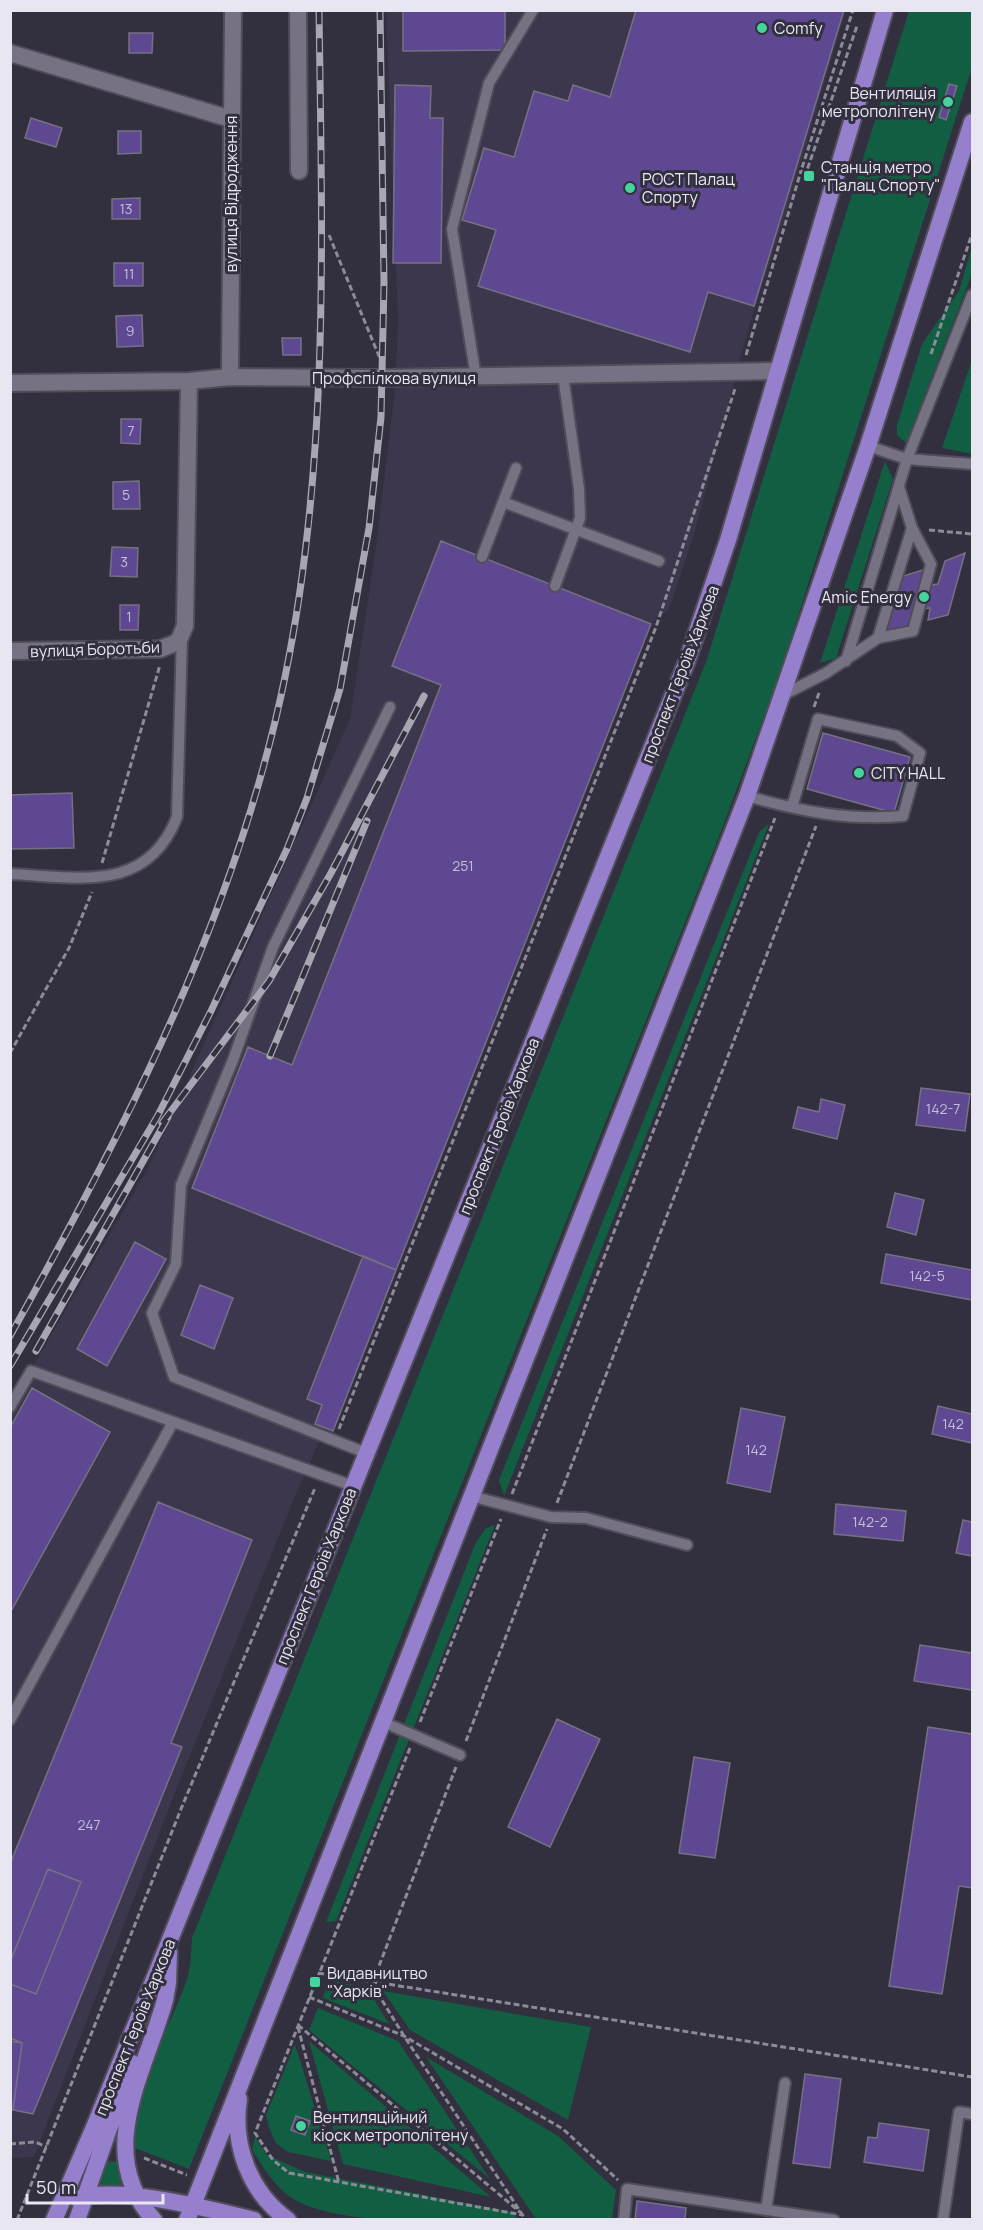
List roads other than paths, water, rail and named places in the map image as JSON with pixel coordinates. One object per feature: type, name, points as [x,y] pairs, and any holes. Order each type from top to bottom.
[{"type":"main road","name":"проспект Героїв Харкова","points":[[55,2220],[687,661],[728,540],[885,10]]},
{"type":"main road","points":[[190,2213],[245,2068],[747,795],[868,446],[972,122]]},
{"type":"main road","points":[[78,2216],[99,2150],[159,1991],[169,1942]]},
{"type":"main road","points":[[154,2220],[140,2202],[126,2155],[125,2124],[165,2000],[168,1983],[169,1942]]},
{"type":"main road","points":[[245,2068],[237,2118],[244,2161],[262,2195],[288,2220]]},
{"type":"main road","points":[[55,2220],[70,2205],[85,2196],[109,2194],[226,2220]]},
{"type":"main road","points":[[78,2216],[97,2202],[140,2202]]},
{"type":"main road","points":[[190,2213],[254,2220]]},
{"type":"street","name":"вулиця Відродження","points":[[230,377],[233,10]]},
{"type":"street","points":[[298,10],[299,171]]},
{"type":"street","points":[[10,53],[231,119]]},
{"type":"street","name":"Профспілкова вулиця","points":[[10,383],[189,381],[230,377],[476,377],[777,371]]},
{"type":"street","points":[[180,639],[185,626],[189,381]]},
{"type":"street","name":"вулиця Боротьби","points":[[10,651],[160,649],[180,639]]},
{"type":"lane","points":[[476,377],[453,229],[489,83],[533,10]]},
{"type":"lane","points":[[846,660],[907,459],[972,295]]},
{"type":"lane","points":[[555,586],[577,530],[579,489],[564,375]]},
{"type":"lane","points":[[868,446],[907,459],[972,464]]},
{"type":"lane","points":[[482,557],[516,468]]},
{"type":"lane","points":[[783,695],[846,660],[878,638],[913,631],[931,564],[912,528],[899,487]]},
{"type":"lane","points":[[503,502],[659,561]]},
{"type":"lane","points":[[878,638],[912,528]]},
{"type":"lane","points":[[10,874],[98,878],[127,872],[150,858],[169,839],[177,817],[180,639]]},
{"type":"lane","points":[[366,1453],[174,1377],[152,1313],[176,1264],[181,1185],[233,1060],[273,947],[390,707]]},
{"type":"lane","points":[[747,795],[780,805],[820,814],[870,819],[903,816],[920,753],[897,736],[818,719],[792,807]]},
{"type":"lane","points":[[10,1407],[31,1371],[353,1486]]},
{"type":"lane","points":[[10,1720],[173,1422]]},
{"type":"lane","points":[[471,1496],[552,1517],[586,1518],[687,1545]]},
{"type":"lane","points":[[383,1722],[460,1755]]},
{"type":"lane","points":[[766,2210],[785,2083]]},
{"type":"lane","points":[[943,2220],[959,2112],[972,2114]]},
{"type":"lane","points":[[624,2220],[627,2189],[834,2220]]},
{"type":"railway","points":[[10,1336],[95,1178],[173,1017],[238,850],[264,764],[285,677],[300,595],[310,512],[316,428],[321,261],[319,10]]},
{"type":"railway","points":[[10,1366],[157,1117],[211,1011],[287,849],[307,798],[340,689],[369,528],[381,417],[384,283],[380,10]]},
{"type":"railway","points":[[162,1123],[269,981],[331,873],[424,696]]},
{"type":"railway","points":[[270,1056],[367,821]]},
{"type":"railway","points":[[36,1351],[168,1117]]},
{"type":"place","name":"Comfy","points":[[762,28]]},
{"type":"place","name":"Вентиляція метрополітену","points":[[948,102]]},
{"type":"place","name":"Станція метро \"Палац Спорту\"","points":[[809,176]]},
{"type":"place","name":"РОСТ Палац Спорту","points":[[630,188]]},
{"type":"place","name":"Amic Energy","points":[[924,597]]},
{"type":"place","name":"CITY HALL","points":[[859,773]]},
{"type":"place","name":"Видавництво \"Харків\"","points":[[315,1982]]},
{"type":"place","name":"Вентиляційний кіоск метрополітену","points":[[301,2126]]}]
